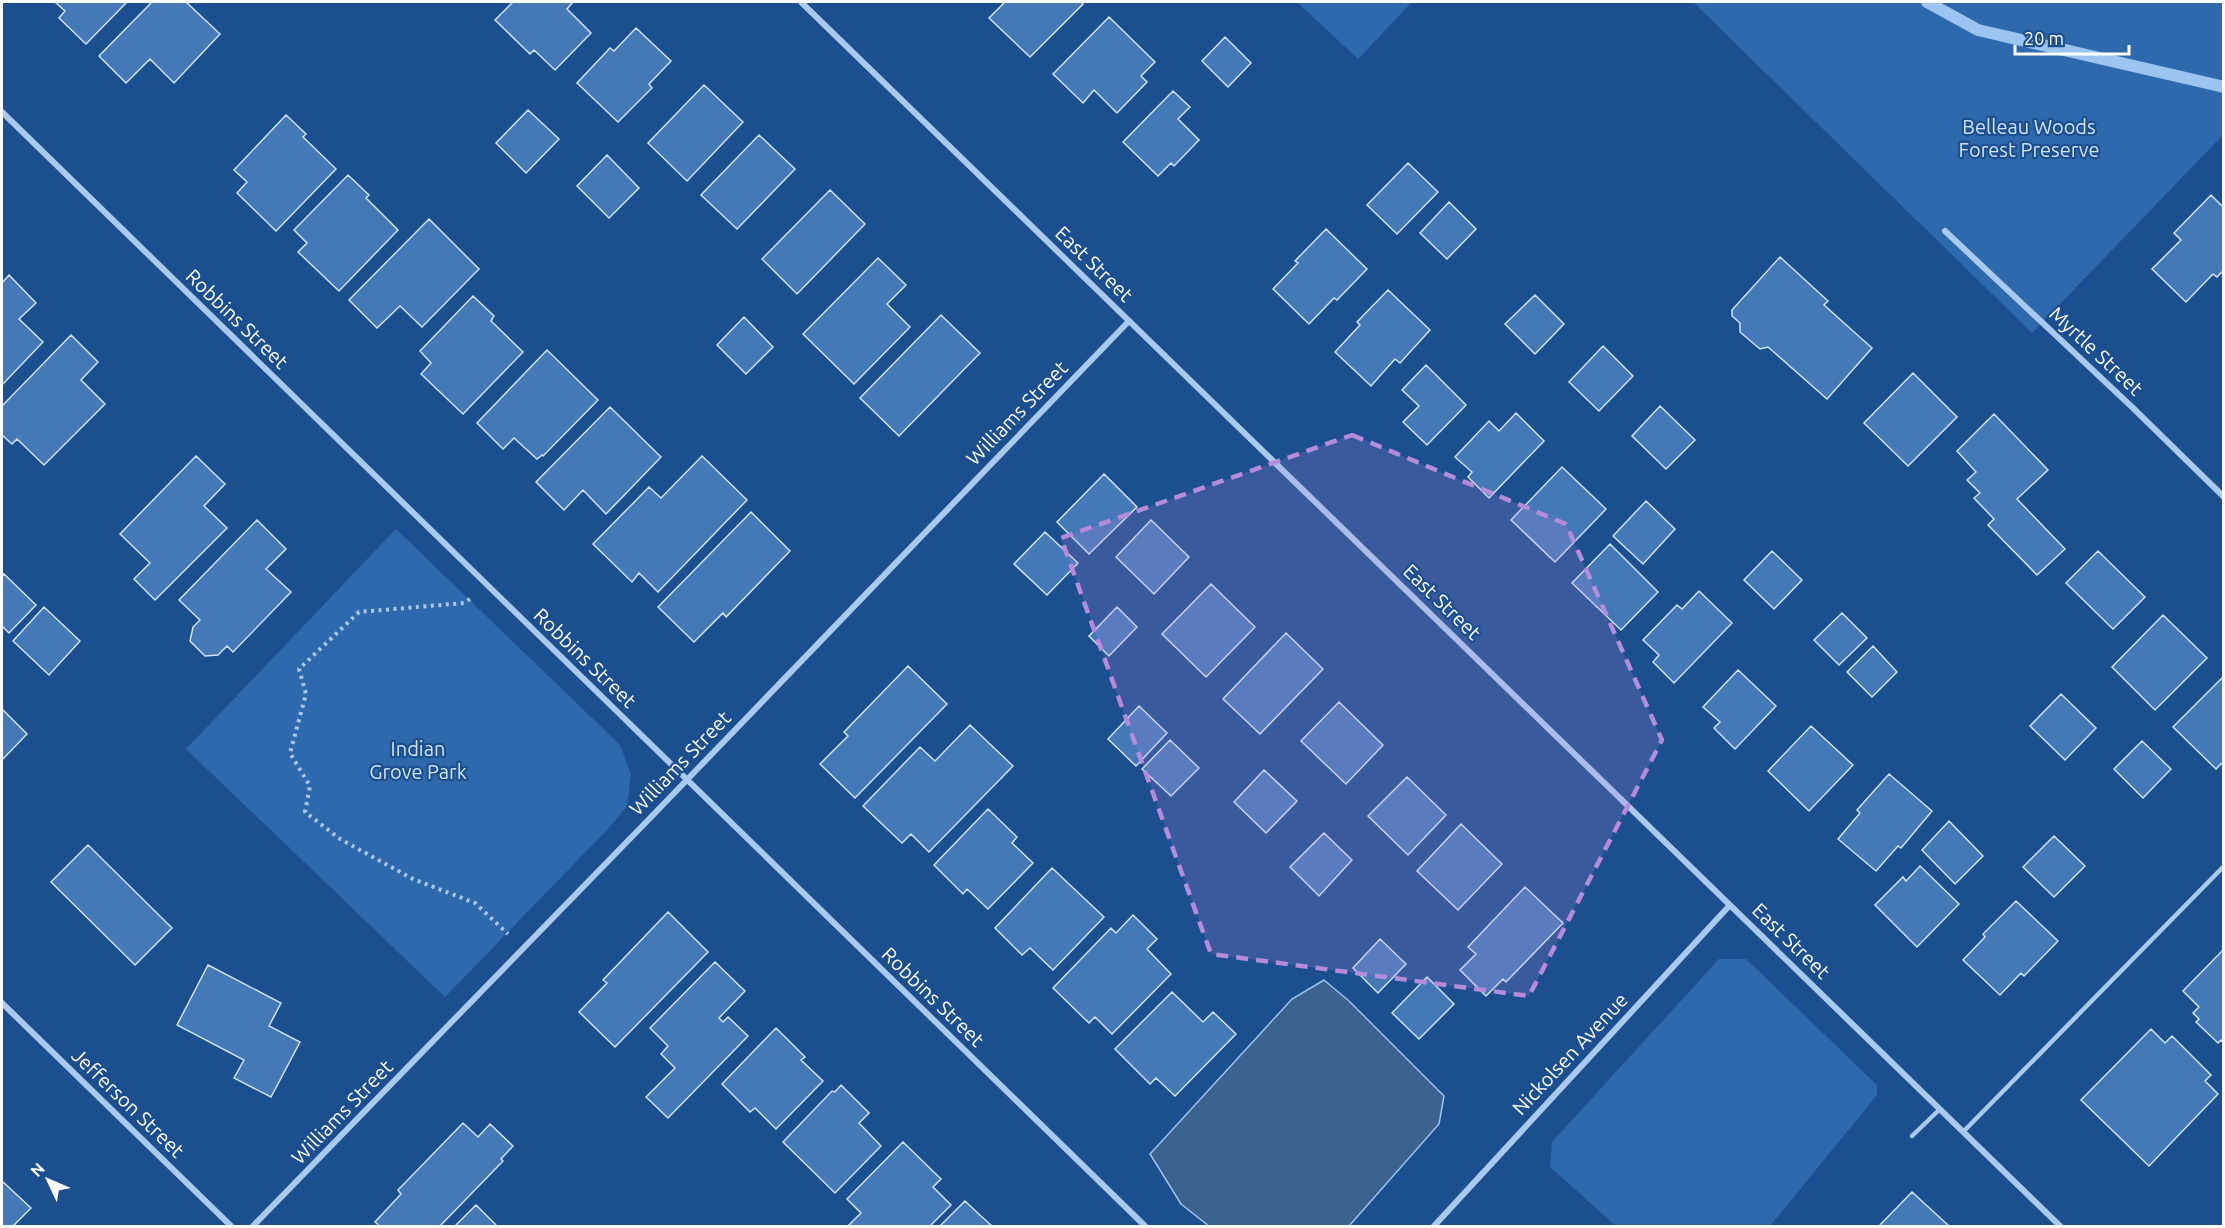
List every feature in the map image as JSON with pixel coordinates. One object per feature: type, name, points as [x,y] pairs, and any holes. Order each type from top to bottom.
[{"type":"street","name":"East Street","points":[[801,2],[2060,1227]]},
{"type":"street","name":"Robbins Street","points":[[2,112],[1145,1227]]},
{"type":"street","name":"Myrtle Street","points":[[1945,231],[2133,408],[2223,497]]},
{"type":"street","name":"Williams Street","points":[[254,1227],[1129,321]]},
{"type":"street","name":"Nickolsen Avenue","points":[[1434,1227],[1730,905]]},
{"type":"street","name":"Jefferson Street","points":[[2,1003],[231,1227]]},
{"type":"lane","points":[[1963,1132],[2223,866]]},
{"type":"lane","points":[[1912,1136],[1940,1109]]},
{"type":"path","points":[[487,585],[464,603],[359,612],[299,669],[306,694],[290,753],[310,786],[305,812],[340,840],[413,879],[475,903],[524,949]]},
{"type":"highlighted area","points":[[1352,435],[1566,524],[1662,740],[1529,996],[1211,954],[1061,538]]},
{"type":"green space","points":[[1297,2],[1412,2],[1358,59]]},
{"type":"green space","name":"Belleau Woods Forest Preserve","points":[[1693,2],[2223,2],[2223,135],[2032,333]]},
{"type":"green space","name":"Indian Grove Park","points":[[396,529],[620,745],[631,774],[627,806],[609,828],[445,997],[186,749]]},
{"type":"green space","points":[[1719,959],[1746,959],[1877,1085],[1877,1095],[1770,1226],[1616,1226],[1550,1167],[1552,1142]]},
{"type":"shaded area","points":[[1324,980],[1349,1001],[1444,1096],[1439,1124],[1349,1226],[1209,1226],[1181,1204],[1150,1154],[1292,999]]},
{"type":"building","points":[[55,2],[127,2],[86,44],[59,18],[65,11]]},
{"type":"building","points":[[152,2],[186,2],[220,34],[174,83],[150,59],[126,83],[99,56]]},
{"type":"building","points":[[513,2],[573,2],[567,9],[591,33],[555,70],[534,50],[530,54],[495,20]]},
{"type":"building","points":[[1005,2],[1080,2],[1083,4],[1030,57],[989,18]]},
{"type":"building","points":[[1109,17],[1155,62],[1141,76],[1147,82],[1117,113],[1094,90],[1083,103],[1053,74]]},
{"type":"building","points":[[636,28],[671,61],[649,84],[652,88],[618,122],[577,83],[610,48],[614,51]]},
{"type":"building","points":[[1225,37],[1251,63],[1228,87],[1202,61]]},
{"type":"building","points":[[704,85],[743,122],[687,181],[648,143]]},
{"type":"building","points":[[1173,91],[1190,107],[1178,119],[1199,140],[1174,166],[1171,163],[1158,176],[1123,142]]},
{"type":"building","points":[[528,110],[559,139],[526,173],[496,143]]},
{"type":"building","points":[[286,115],[306,134],[303,137],[336,169],[276,231],[237,193],[247,182],[234,170]]},
{"type":"building","points":[[759,135],[795,169],[737,229],[701,195]]},
{"type":"building","points":[[607,155],[639,188],[609,218],[577,186]]},
{"type":"building","points":[[1408,163],[1438,192],[1397,234],[1367,205]]},
{"type":"building","points":[[348,175],[369,195],[366,198],[398,230],[339,291],[298,252],[307,243],[294,230]]},
{"type":"building","points":[[830,190],[865,224],[797,294],[762,259]]},
{"type":"building","points":[[2211,195],[2224,208],[2224,270],[2217,277],[2213,274],[2186,302],[2152,269],[2181,240],[2174,233]]},
{"type":"building","points":[[1449,202],[1476,229],[1447,259],[1420,233]]},
{"type":"building","points":[[429,219],[479,269],[422,327],[400,306],[377,328],[349,300]]},
{"type":"building","points":[[1326,229],[1367,269],[1337,300],[1334,298],[1309,324],[1273,289],[1298,263],[1295,261]]},
{"type":"building","points":[[1780,257],[1828,301],[1824,305],[1872,348],[1827,399],[1768,347],[1760,349],[1740,332],[1740,323],[1732,316],[1732,310]]},
{"type":"building","points":[[878,258],[906,285],[887,304],[910,327],[854,384],[803,334]]},
{"type":"building","points":[[9,275],[36,303],[19,319],[43,342],[2,385],[2,283]]},
{"type":"building","points":[[1388,290],[1430,330],[1400,363],[1395,359],[1371,386],[1335,352],[1360,325],[1357,322]]},
{"type":"building","points":[[1535,295],[1564,324],[1535,354],[1505,324]]},
{"type":"building","points":[[473,296],[494,316],[491,321],[523,352],[463,414],[421,374],[431,363],[420,351]]},
{"type":"building","points":[[941,315],[980,353],[899,436],[860,398]]},
{"type":"building","points":[[744,317],[773,347],[746,374],[717,345]]},
{"type":"building","points":[[71,335],[98,362],[81,380],[105,404],[44,465],[17,439],[12,444],[2,435],[2,406]]},
{"type":"building","points":[[1603,346],[1633,376],[1599,411],[1569,382]]},
{"type":"building","points":[[547,350],[598,400],[543,456],[537,459],[514,438],[503,449],[477,423]]},
{"type":"building","points":[[1426,365],[1466,405],[1427,445],[1403,422],[1419,406],[1402,390]]},
{"type":"building","points":[[1913,373],[1957,417],[1908,466],[1864,423]]},
{"type":"building","points":[[1660,406],[1695,440],[1666,469],[1632,436]]},
{"type":"building","points":[[610,407],[661,457],[606,514],[583,490],[564,510],[536,482]]},
{"type":"building","points":[[1516,413],[1544,441],[1489,498],[1468,477],[1472,472],[1455,457],[1489,421],[1499,431]]},
{"type":"building","points":[[1994,414],[2048,470],[2017,499],[2065,549],[2037,575],[1988,525],[1994,519],[1974,498],[1980,493],[1967,480],[1976,472],[1957,451]]},
{"type":"building","points":[[196,456],[225,484],[204,506],[227,528],[155,600],[134,579],[150,563],[120,534]]},
{"type":"building","points":[[702,456],[747,500],[658,592],[639,573],[632,582],[593,544],[649,487],[661,498]]},
{"type":"building","points":[[1562,467],[1606,509],[1555,562],[1511,520]]},
{"type":"building","points":[[1104,474],[1137,507],[1089,554],[1057,522]]},
{"type":"building","points":[[1646,501],[1675,529],[1643,564],[1613,536]]},
{"type":"building","points":[[751,512],[790,551],[726,617],[723,613],[694,642],[658,607]]},
{"type":"building","points":[[257,520],[286,549],[266,569],[291,592],[233,652],[227,646],[218,655],[205,656],[190,641],[193,627],[200,620],[179,600]]},
{"type":"building","points":[[1151,520],[1189,557],[1154,594],[1116,557]]},
{"type":"building","points":[[1045,532],[1078,563],[1047,595],[1014,564]]},
{"type":"building","points":[[1610,544],[1658,592],[1621,630],[1572,583]]},
{"type":"building","points":[[1772,551],[1802,580],[1774,609],[1744,580]]},
{"type":"building","points":[[2098,551],[2145,597],[2113,629],[2066,583]]},
{"type":"building","points":[[4,574],[36,605],[9,633],[2,626],[2,577]]},
{"type":"building","points":[[1211,584],[1255,627],[1206,677],[1162,634]]},
{"type":"building","points":[[1699,591],[1732,623],[1674,683],[1653,662],[1659,655],[1643,640],[1677,605],[1682,609]]},
{"type":"building","points":[[44,607],[80,641],[49,675],[13,641]]},
{"type":"building","points":[[1117,607],[1137,627],[1109,656],[1089,636]]},
{"type":"building","points":[[1842,613],[1867,638],[1839,665],[1814,640]]},
{"type":"building","points":[[2163,615],[2207,658],[2155,710],[2112,667]]},
{"type":"building","points":[[1286,633],[1323,669],[1260,734],[1223,699]]},
{"type":"building","points":[[1873,646],[1897,672],[1872,697],[1847,672]]},
{"type":"building","points":[[908,666],[947,704],[855,798],[820,764],[848,736],[844,732]]},
{"type":"building","points":[[1738,670],[1776,706],[1735,749],[1714,728],[1720,722],[1703,707]]},
{"type":"building","points":[[2224,676],[2224,761],[2216,769],[2173,727]]},
{"type":"building","points":[[2061,694],[2096,728],[2065,760],[2030,726]]},
{"type":"building","points":[[1339,702],[1383,745],[1346,784],[1301,741]]},
{"type":"building","points":[[1139,706],[1167,733],[1136,766],[1108,739]]},
{"type":"building","points":[[2,709],[27,734],[2,760]]},
{"type":"building","points":[[970,725],[1013,766],[929,852],[911,834],[902,843],[863,806],[920,747],[935,761]]},
{"type":"building","points":[[1811,726],[1853,765],[1809,811],[1768,771]]},
{"type":"building","points":[[1170,740],[1199,768],[1171,796],[1142,769]]},
{"type":"building","points":[[2142,741],[2171,769],[2143,798],[2114,769]]},
{"type":"building","points":[[1264,770],[1297,801],[1266,833],[1234,802]]},
{"type":"building","points":[[1889,774],[1932,811],[1901,848],[1898,846],[1876,871],[1838,839],[1860,813],[1857,810]]},
{"type":"building","points":[[1407,777],[1446,815],[1408,855],[1368,816]]},
{"type":"building","points":[[988,809],[1017,837],[1012,843],[1033,863],[988,909],[967,889],[963,894],[934,865]]},
{"type":"building","points":[[1949,821],[1983,856],[1955,884],[1922,850]]},
{"type":"building","points":[[1461,824],[1502,864],[1458,910],[1417,871]]},
{"type":"building","points":[[1324,833],[1352,860],[1319,896],[1290,867]]},
{"type":"building","points":[[2054,836],[2085,866],[2054,897],[2023,867]]},
{"type":"building","points":[[88,845],[172,928],[135,965],[51,882]]},
{"type":"building","points":[[1920,866],[1959,904],[1917,947],[1875,905],[1903,877],[1906,881]]},
{"type":"building","points":[[1052,868],[1104,917],[1053,970],[1030,948],[1022,955],[995,928]]},
{"type":"building","points":[[1525,887],[1563,923],[1506,982],[1503,979],[1486,996],[1460,970],[1476,954],[1468,947]]},
{"type":"building","points":[[2016,901],[2058,941],[2024,976],[2021,973],[2000,995],[1963,960],[1985,937],[1983,934]]},
{"type":"building","points":[[668,912],[708,952],[615,1047],[579,1012],[607,983],[603,980]]},
{"type":"building","points":[[1133,915],[1157,939],[1147,949],[1171,974],[1112,1034],[1095,1017],[1089,1023],[1053,988],[1111,928],[1116,933]]},
{"type":"building","points":[[1380,939],[1406,964],[1378,993],[1353,968]]},
{"type":"building","points":[[2224,949],[2224,1043],[2221,1040],[2218,1043],[2196,1022],[2199,1019],[2193,1013],[2199,1007],[2183,991]]},
{"type":"building","points":[[715,962],[745,991],[719,1018],[723,1022],[728,1017],[748,1036],[668,1118],[646,1097],[675,1068],[661,1054],[668,1046],[650,1028]]},
{"type":"building","points":[[208,965],[281,1003],[269,1026],[300,1042],[271,1097],[234,1078],[244,1060],[177,1025]]},
{"type":"building","points":[[1427,977],[1454,1004],[1419,1039],[1392,1013]]},
{"type":"building","points":[[1172,992],[1203,1022],[1213,1012],[1236,1034],[1175,1096],[1156,1078],[1150,1084],[1115,1049]]},
{"type":"building","points":[[776,1028],[805,1057],[801,1060],[823,1081],[776,1129],[755,1108],[750,1112],[722,1084]]},
{"type":"building","points":[[2151,1029],[2165,1043],[2172,1036],[2211,1075],[2205,1081],[2218,1094],[2149,1166],[2081,1100]]},
{"type":"building","points":[[841,1085],[869,1113],[859,1123],[881,1146],[835,1193],[783,1142],[832,1091],[835,1092]]},
{"type":"building","points":[[463,1123],[478,1137],[490,1124],[513,1146],[501,1159],[503,1161],[440,1226],[380,1226],[375,1222],[401,1194],[398,1190]]},
{"type":"building","points":[[903,1142],[941,1179],[933,1187],[951,1205],[930,1226],[848,1226],[861,1213],[847,1199]]},
{"type":"building","points":[[2,1181],[31,1208],[13,1226],[2,1226]]},
{"type":"building","points":[[1912,1192],[1949,1226],[1879,1226]]},
{"type":"building","points":[[965,1201],[982,1217],[992,1226],[940,1226]]},
{"type":"building","points":[[476,1205],[497,1226],[455,1226]]},
{"type":"waterway","points":[[1927,2],[1978,30],[2224,87]]}]
